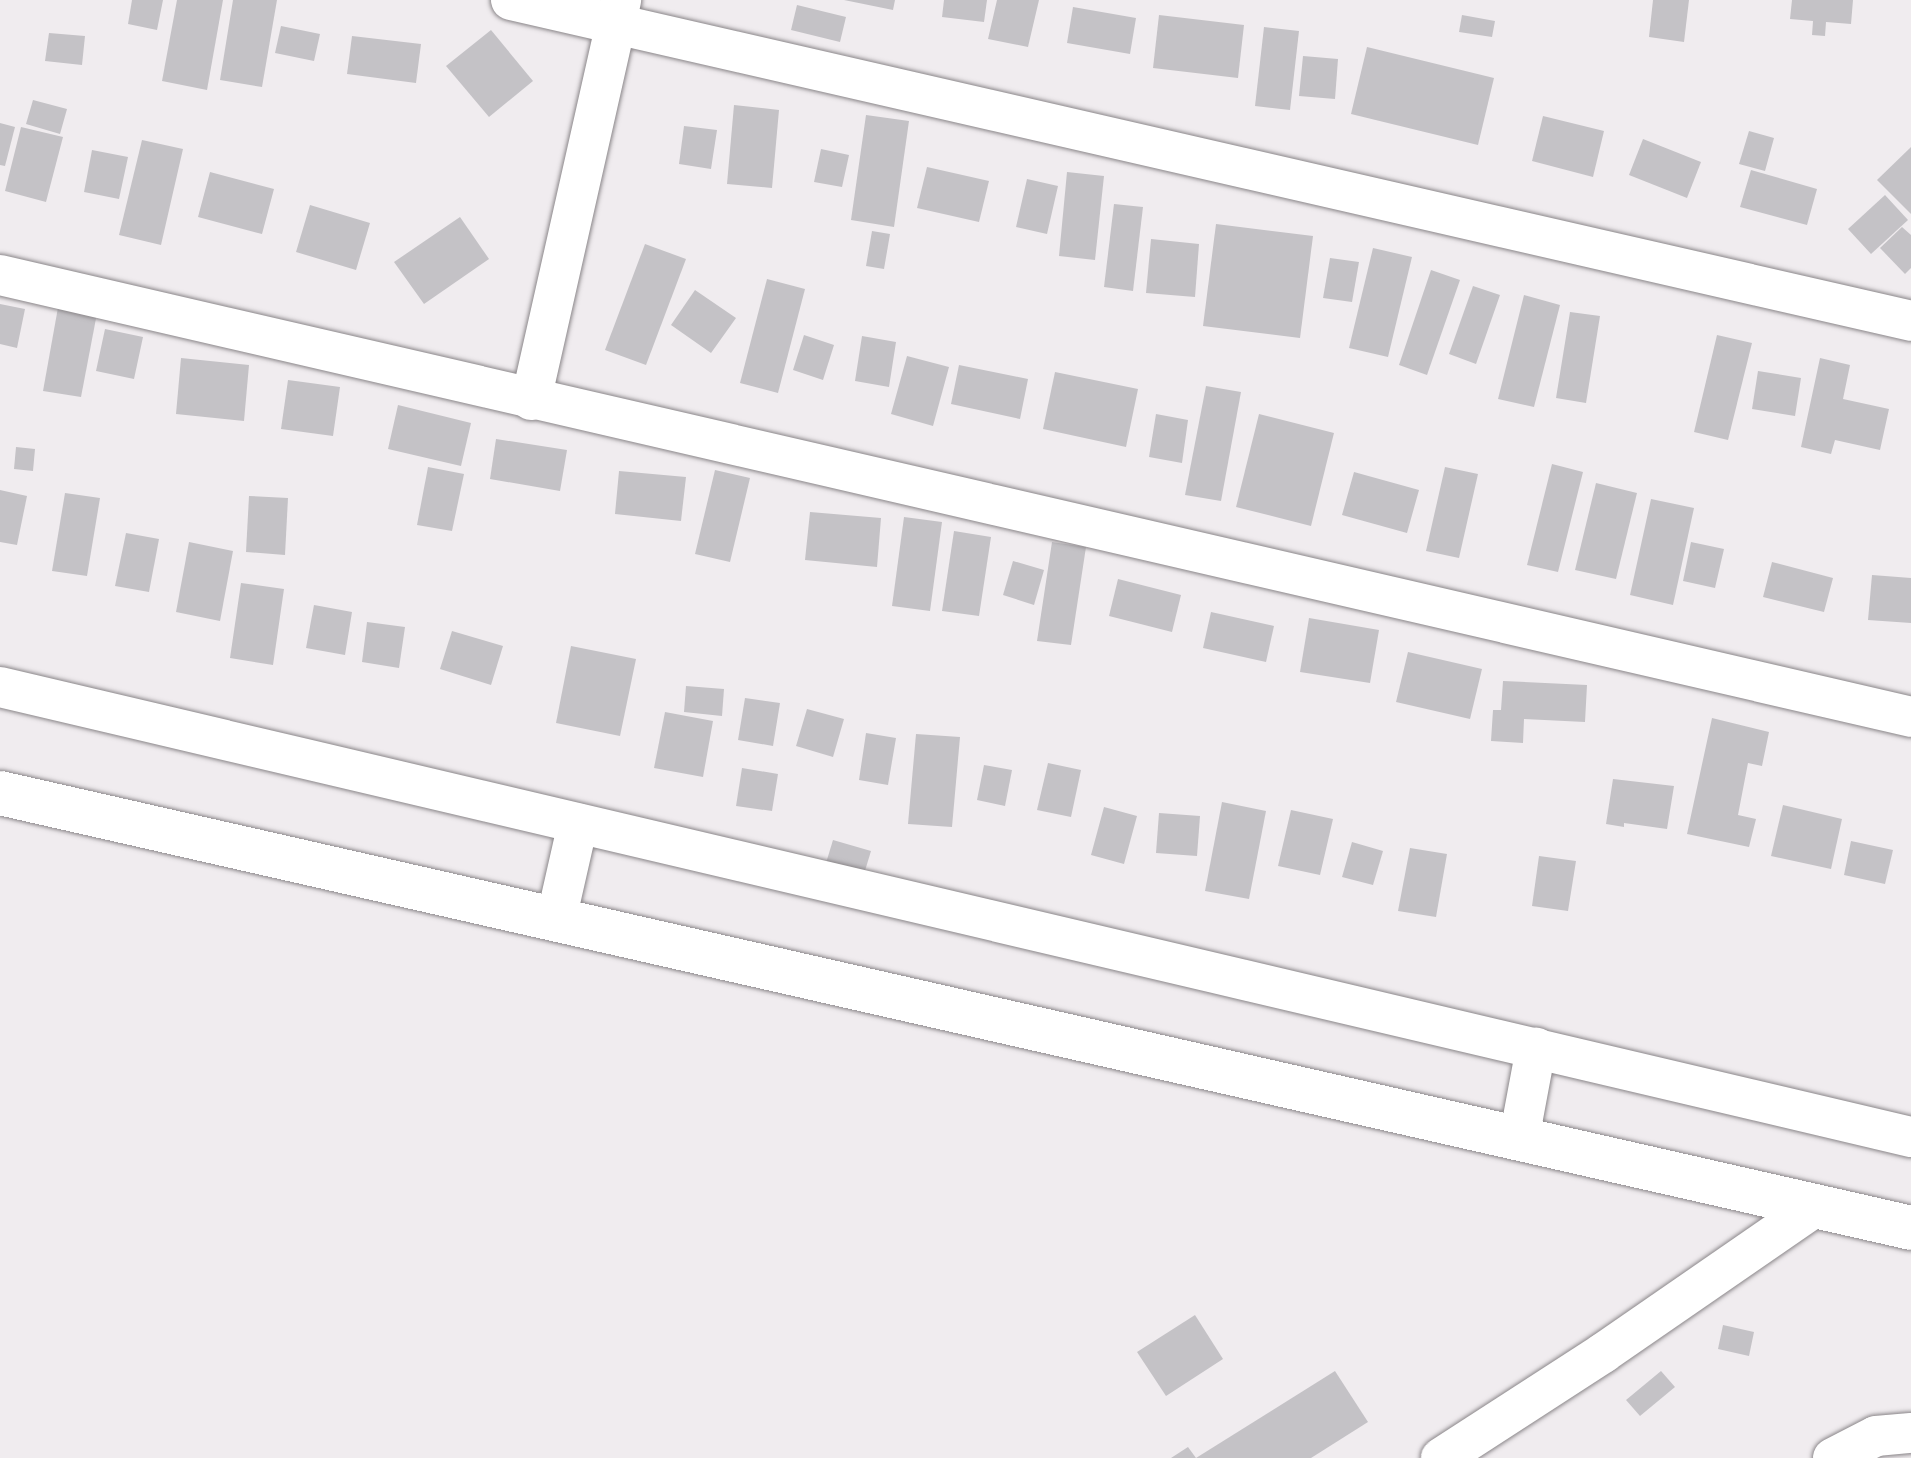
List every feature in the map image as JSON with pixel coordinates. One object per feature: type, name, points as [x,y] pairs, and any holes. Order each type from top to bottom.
[{"type":"main road","points":[[0,793],[1911,1228]]},
{"type":"street","points":[[511,0],[618,12],[1911,321]]},
{"type":"street","points":[[531,400],[618,12]]},
{"type":"street","points":[[0,275],[1911,717]]},
{"type":"street","points":[[0,687],[1911,1137]]},
{"type":"street","points":[[556,920],[578,823]]},
{"type":"street","points":[[1519,1139],[1536,1048]]},
{"type":"street","points":[[1441,1458],[1603,1353],[1816,1206]]},
{"type":"street","points":[[1833,1458],[1876,1436],[1911,1433]]},
{"type":"building","points":[[132,0],[163,0],[157,30],[128,24]]},
{"type":"building","points":[[177,0],[223,0],[207,90],[162,81]]},
{"type":"building","points":[[233,0],[277,0],[262,87],[220,80]]},
{"type":"building","points":[[844,0],[895,0],[893,10]]},
{"type":"building","points":[[944,0],[987,0],[984,22],[942,17]]},
{"type":"building","points":[[997,0],[1039,0],[1028,47],[988,39]]},
{"type":"building","points":[[1653,0],[1689,0],[1684,42],[1649,37]]},
{"type":"building","points":[[1792,0],[1853,0],[1851,24],[1826,22],[1825,36],[1812,35],[1813,21],[1790,19]]},
{"type":"building","points":[[797,5],[846,17],[840,42],[791,30]]},
{"type":"building","points":[[1073,7],[1136,18],[1130,54],[1067,43]]},
{"type":"building","points":[[1159,15],[1244,25],[1238,78],[1153,68]]},
{"type":"building","points":[[1462,15],[1495,21],[1492,37],[1459,32]]},
{"type":"building","points":[[281,26],[320,34],[314,61],[275,53]]},
{"type":"building","points":[[1264,27],[1299,31],[1290,110],[1255,106]]},
{"type":"building","points":[[491,30],[533,81],[489,117],[446,66]]},
{"type":"building","points":[[49,33],[85,36],[82,65],[45,61]]},
{"type":"building","points":[[352,36],[421,44],[416,83],[347,74]]},
{"type":"building","points":[[1367,47],[1494,78],[1478,145],[1351,114]]},
{"type":"building","points":[[1303,56],[1338,59],[1335,99],[1299,96]]},
{"type":"building","points":[[33,100],[67,109],[60,134],[26,124]]},
{"type":"building","points":[[734,105],[779,110],[772,188],[727,184]]},
{"type":"building","points":[[866,115],[909,121],[894,227],[851,220]]},
{"type":"building","points":[[1543,116],[1604,131],[1593,177],[1532,161]]},
{"type":"building","points":[[0,123],[15,127],[5,166],[0,165]]},
{"type":"building","points":[[684,126],[717,130],[711,169],[679,164]]},
{"type":"building","points":[[21,127],[63,137],[46,202],[5,191]]},
{"type":"building","points":[[1749,131],[1774,138],[1765,171],[1739,164]]},
{"type":"building","points":[[1643,139],[1701,162],[1687,198],[1629,175]]},
{"type":"building","points":[[142,140],[183,149],[161,245],[119,235]]},
{"type":"building","points":[[1911,147],[1911,214],[1877,180]]},
{"type":"building","points":[[821,149],[849,155],[842,187],[814,182]]},
{"type":"building","points":[[92,150],[128,157],[119,199],[84,192]]},
{"type":"building","points":[[927,167],[989,181],[979,222],[917,208]]},
{"type":"building","points":[[1751,170],[1817,189],[1807,225],[1740,207]]},
{"type":"building","points":[[210,172],[274,189],[262,234],[198,217]]},
{"type":"building","points":[[1067,172],[1104,176],[1095,260],[1059,256]]},
{"type":"building","points":[[1027,179],[1058,186],[1047,234],[1016,227]]},
{"type":"building","points":[[1885,195],[1908,220],[1871,254],[1848,229]]},
{"type":"building","points":[[1114,204],[1143,207],[1133,291],[1104,287]]},
{"type":"building","points":[[310,205],[370,223],[356,270],[296,252]]},
{"type":"building","points":[[460,217],[489,259],[424,304],[394,262]]},
{"type":"building","points":[[1216,224],[1313,236],[1300,338],[1203,326]]},
{"type":"building","points":[[1902,227],[1911,235],[1911,268],[1905,274],[1880,248]]},
{"type":"building","points":[[872,231],[890,234],[884,269],[866,266]]},
{"type":"building","points":[[1151,239],[1199,244],[1195,297],[1146,293]]},
{"type":"building","points":[[645,244],[686,259],[646,365],[605,350]]},
{"type":"building","points":[[1373,248],[1412,257],[1388,357],[1349,348]]},
{"type":"building","points":[[1330,258],[1359,262],[1352,302],[1323,298]]},
{"type":"building","points":[[1431,270],[1460,280],[1427,375],[1399,365]]},
{"type":"building","points":[[767,279],[805,289],[778,393],[740,383]]},
{"type":"building","points":[[1473,286],[1500,295],[1476,364],[1449,354]]},
{"type":"building","points":[[695,290],[736,318],[711,353],[671,325]]},
{"type":"building","points":[[1524,295],[1560,305],[1534,407],[1498,399]]},
{"type":"building","points":[[59,302],[98,308],[81,397],[43,391]]},
{"type":"building","points":[[0,304],[25,309],[17,348],[0,344]]},
{"type":"building","points":[[1570,312],[1600,316],[1586,403],[1556,398]]},
{"type":"building","points":[[105,329],[143,337],[134,379],[96,371]]},
{"type":"building","points":[[804,335],[834,345],[823,380],[793,370]]},
{"type":"building","points":[[1717,335],[1752,343],[1728,440],[1694,432]]},
{"type":"building","points":[[862,336],[896,342],[889,387],[855,381]]},
{"type":"building","points":[[907,356],[949,367],[933,426],[891,414]]},
{"type":"building","points":[[181,358],[249,365],[244,421],[176,414]]},
{"type":"building","points":[[1820,358],[1850,365],[1843,399],[1889,409],[1880,450],[1835,440],[1831,454],[1801,447]]},
{"type":"building","points":[[959,365],[1028,379],[1020,419],[951,404]]},
{"type":"building","points":[[1758,371],[1801,378],[1795,416],[1752,409]]},
{"type":"building","points":[[1055,372],[1138,389],[1126,447],[1043,429]]},
{"type":"building","points":[[288,380],[340,387],[333,436],[281,429]]},
{"type":"building","points":[[1206,386],[1241,392],[1221,501],[1185,495]]},
{"type":"building","points":[[398,405],[471,423],[461,466],[388,449]]},
{"type":"building","points":[[1156,414],[1188,420],[1182,463],[1149,457]]},
{"type":"building","points":[[1259,414],[1334,433],[1311,526],[1236,507]]},
{"type":"building","points":[[496,439],[567,450],[560,491],[490,479]]},
{"type":"building","points":[[16,447],[35,449],[33,471],[14,469]]},
{"type":"building","points":[[1552,464],[1583,472],[1558,572],[1527,565]]},
{"type":"building","points":[[428,467],[464,474],[452,531],[417,525]]},
{"type":"building","points":[[1445,467],[1478,474],[1459,558],[1426,551]]},
{"type":"building","points":[[715,470],[750,478],[730,562],[695,554]]},
{"type":"building","points":[[619,471],[686,477],[681,521],[615,514]]},
{"type":"building","points":[[1354,472],[1419,490],[1407,533],[1342,515]]},
{"type":"building","points":[[1596,483],[1637,493],[1616,579],[1575,570]]},
{"type":"building","points":[[0,490],[27,496],[17,545],[0,542]]},
{"type":"building","points":[[65,493],[100,498],[87,576],[52,571]]},
{"type":"building","points":[[249,496],[288,498],[285,555],[246,552]]},
{"type":"building","points":[[1651,499],[1694,508],[1673,605],[1630,595]]},
{"type":"building","points":[[810,512],[881,518],[877,567],[805,560]]},
{"type":"building","points":[[904,517],[942,522],[930,611],[892,606]]},
{"type":"building","points":[[954,531],[991,537],[979,616],[942,611]]},
{"type":"building","points":[[126,533],[159,539],[149,592],[115,586]]},
{"type":"building","points":[[189,542],[233,551],[220,621],[176,612]]},
{"type":"building","points":[[1052,542],[1086,547],[1071,645],[1037,641]]},
{"type":"building","points":[[1691,542],[1724,549],[1715,588],[1683,581]]},
{"type":"building","points":[[1013,561],[1044,570],[1034,605],[1003,595]]},
{"type":"building","points":[[1772,562],[1833,578],[1824,612],[1763,597]]},
{"type":"building","points":[[1872,575],[1911,578],[1911,623],[1868,620]]},
{"type":"building","points":[[1118,579],[1181,595],[1172,632],[1109,616]]},
{"type":"building","points":[[241,583],[284,589],[273,665],[230,658]]},
{"type":"building","points":[[314,605],[352,612],[345,655],[306,648]]},
{"type":"building","points":[[1211,612],[1274,626],[1266,662],[1203,648]]},
{"type":"building","points":[[1309,618],[1379,630],[1370,683],[1300,672]]},
{"type":"building","points":[[367,622],[405,627],[399,668],[362,662]]},
{"type":"building","points":[[452,631],[503,646],[491,685],[440,669]]},
{"type":"building","points":[[571,646],[636,659],[620,736],[556,723]]},
{"type":"building","points":[[1408,652],[1482,669],[1470,719],[1396,702]]},
{"type":"building","points":[[1503,681],[1587,685],[1585,722],[1524,719],[1523,743],[1491,741],[1493,710],[1501,710]]},
{"type":"building","points":[[686,686],[724,689],[722,716],[684,712]]},
{"type":"building","points":[[745,698],[780,703],[773,746],[738,740]]},
{"type":"building","points":[[807,709],[844,719],[833,757],[796,746]]},
{"type":"building","points":[[665,712],[713,721],[703,777],[654,768]]},
{"type":"building","points":[[1712,718],[1769,732],[1762,766],[1748,763],[1738,815],[1756,819],[1749,847],[1687,834]]},
{"type":"building","points":[[866,733],[896,738],[888,785],[859,780]]},
{"type":"building","points":[[916,734],[960,737],[952,827],[908,824]]},
{"type":"building","points":[[1048,763],[1081,770],[1071,817],[1037,810]]},
{"type":"building","points":[[984,765],[1012,770],[1005,806],[977,800]]},
{"type":"building","points":[[742,768],[778,774],[772,811],[736,806]]},
{"type":"building","points":[[1613,779],[1674,786],[1667,829],[1624,823],[1624,827],[1606,824]]},
{"type":"building","points":[[1222,802],[1266,811],[1249,899],[1205,891]]},
{"type":"building","points":[[1783,805],[1842,819],[1831,869],[1771,856]]},
{"type":"building","points":[[1104,807],[1137,816],[1124,864],[1091,855]]},
{"type":"building","points":[[1291,810],[1333,819],[1320,875],[1278,866]]},
{"type":"building","points":[[1159,813],[1200,816],[1197,856],[1156,853]]},
{"type":"building","points":[[833,840],[871,851],[864,874],[826,863]]},
{"type":"building","points":[[1851,841],[1893,850],[1885,884],[1844,875]]},
{"type":"building","points":[[1352,842],[1383,851],[1373,885],[1342,877]]},
{"type":"building","points":[[1410,848],[1447,854],[1436,917],[1398,911]]},
{"type":"building","points":[[1539,856],[1576,861],[1568,911],[1532,906]]},
{"type":"building","points":[[1195,1315],[1223,1359],[1166,1396],[1137,1352]]},
{"type":"building","points":[[1723,1325],[1754,1332],[1749,1356],[1718,1349]]},
{"type":"building","points":[[1335,1371],[1368,1422],[1311,1458],[1196,1458]]},
{"type":"building","points":[[1661,1371],[1675,1387],[1640,1416],[1626,1400]]},
{"type":"building","points":[[1188,1447],[1196,1458],[1171,1458]]}]
